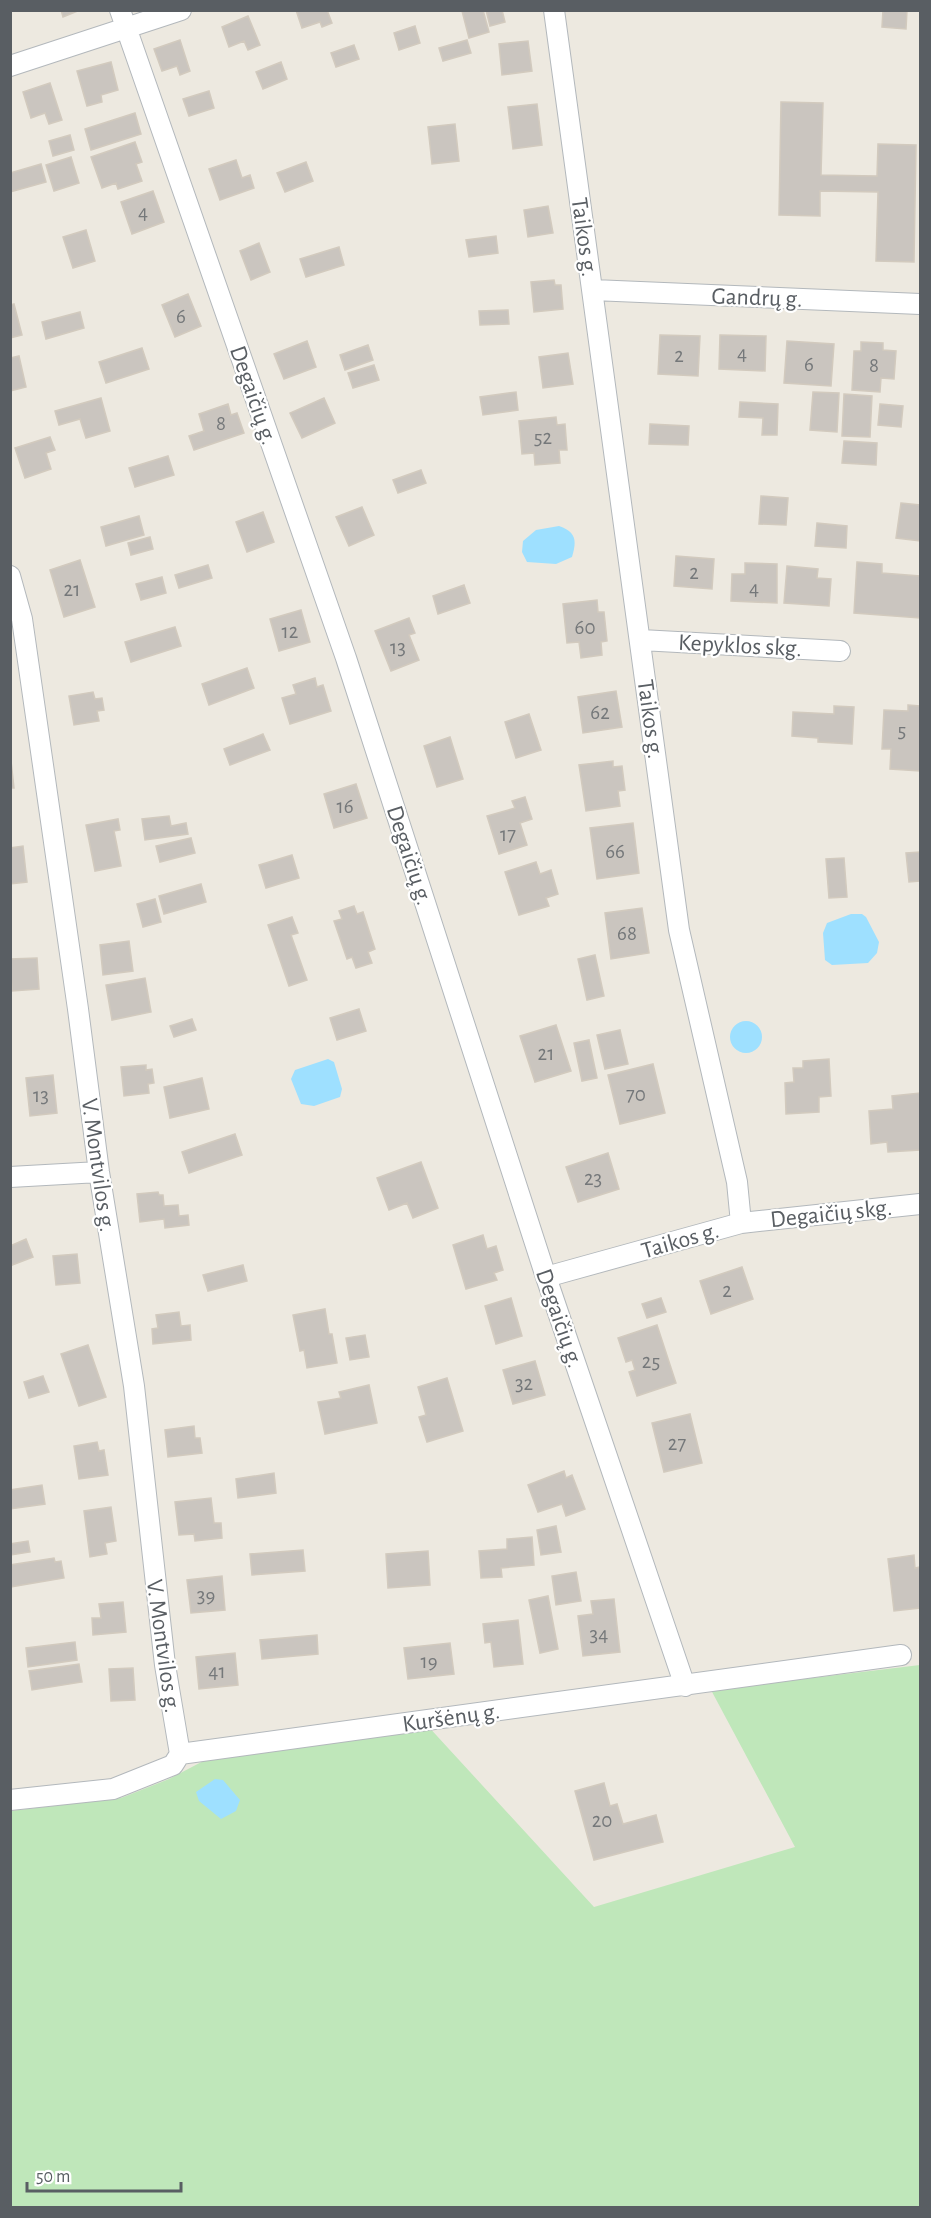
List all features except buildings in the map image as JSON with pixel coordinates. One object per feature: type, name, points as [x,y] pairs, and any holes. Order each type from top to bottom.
[{"type":"street","points":[[10,66],[123,19],[181,10]]},
{"type":"street","name":"Taikos g.","points":[[546,1277],[741,1223],[737,1182],[680,930],[554,10]]},
{"type":"street","name":"Degaičių g.","points":[[123,19],[346,658],[546,1277],[685,1686]]},
{"type":"street","name":"Gandrų g.","points":[[593,290],[921,304]]},
{"type":"street","name":"V. Montvilos g.","points":[[10,576],[22,619],[99,1172],[134,1386],[165,1665],[180,1754]]},
{"type":"street","name":"Kepyklos skg.","points":[[641,640],[840,651]]},
{"type":"street","points":[[10,1177],[99,1172]]},
{"type":"street","name":"Degaičių skg.","points":[[741,1223],[921,1204]]},
{"type":"street","name":"Kuršėnų g.","points":[[180,1754],[901,1655]]},
{"type":"street","points":[[10,1800],[113,1790],[173,1765],[180,1754]]},
{"type":"green space","points":[[920,1665],[920,2207],[11,2207],[10,1811],[121,1798],[169,1779],[211,1757],[426,1724],[594,1907],[795,1847],[711,1690]]},
{"type":"water","points":[[559,526],[569,531],[574,537],[572,557],[556,564],[527,562],[522,552],[523,541],[536,530]]},
{"type":"water","points":[[851,914],[862,914],[866,917],[879,942],[877,953],[868,963],[832,965],[825,960],[823,933],[827,923]]},
{"type":"water","points":[[746,1021],[758,1025],[762,1037],[758,1049],[746,1053],[734,1049],[730,1037],[734,1025]]},
{"type":"water","points":[[328,1059],[334,1062],[342,1089],[340,1097],[314,1106],[301,1104],[291,1079],[295,1070]]},
{"type":"water","points":[[215,1779],[223,1780],[240,1800],[236,1811],[221,1819],[199,1801],[196,1792]]}]
